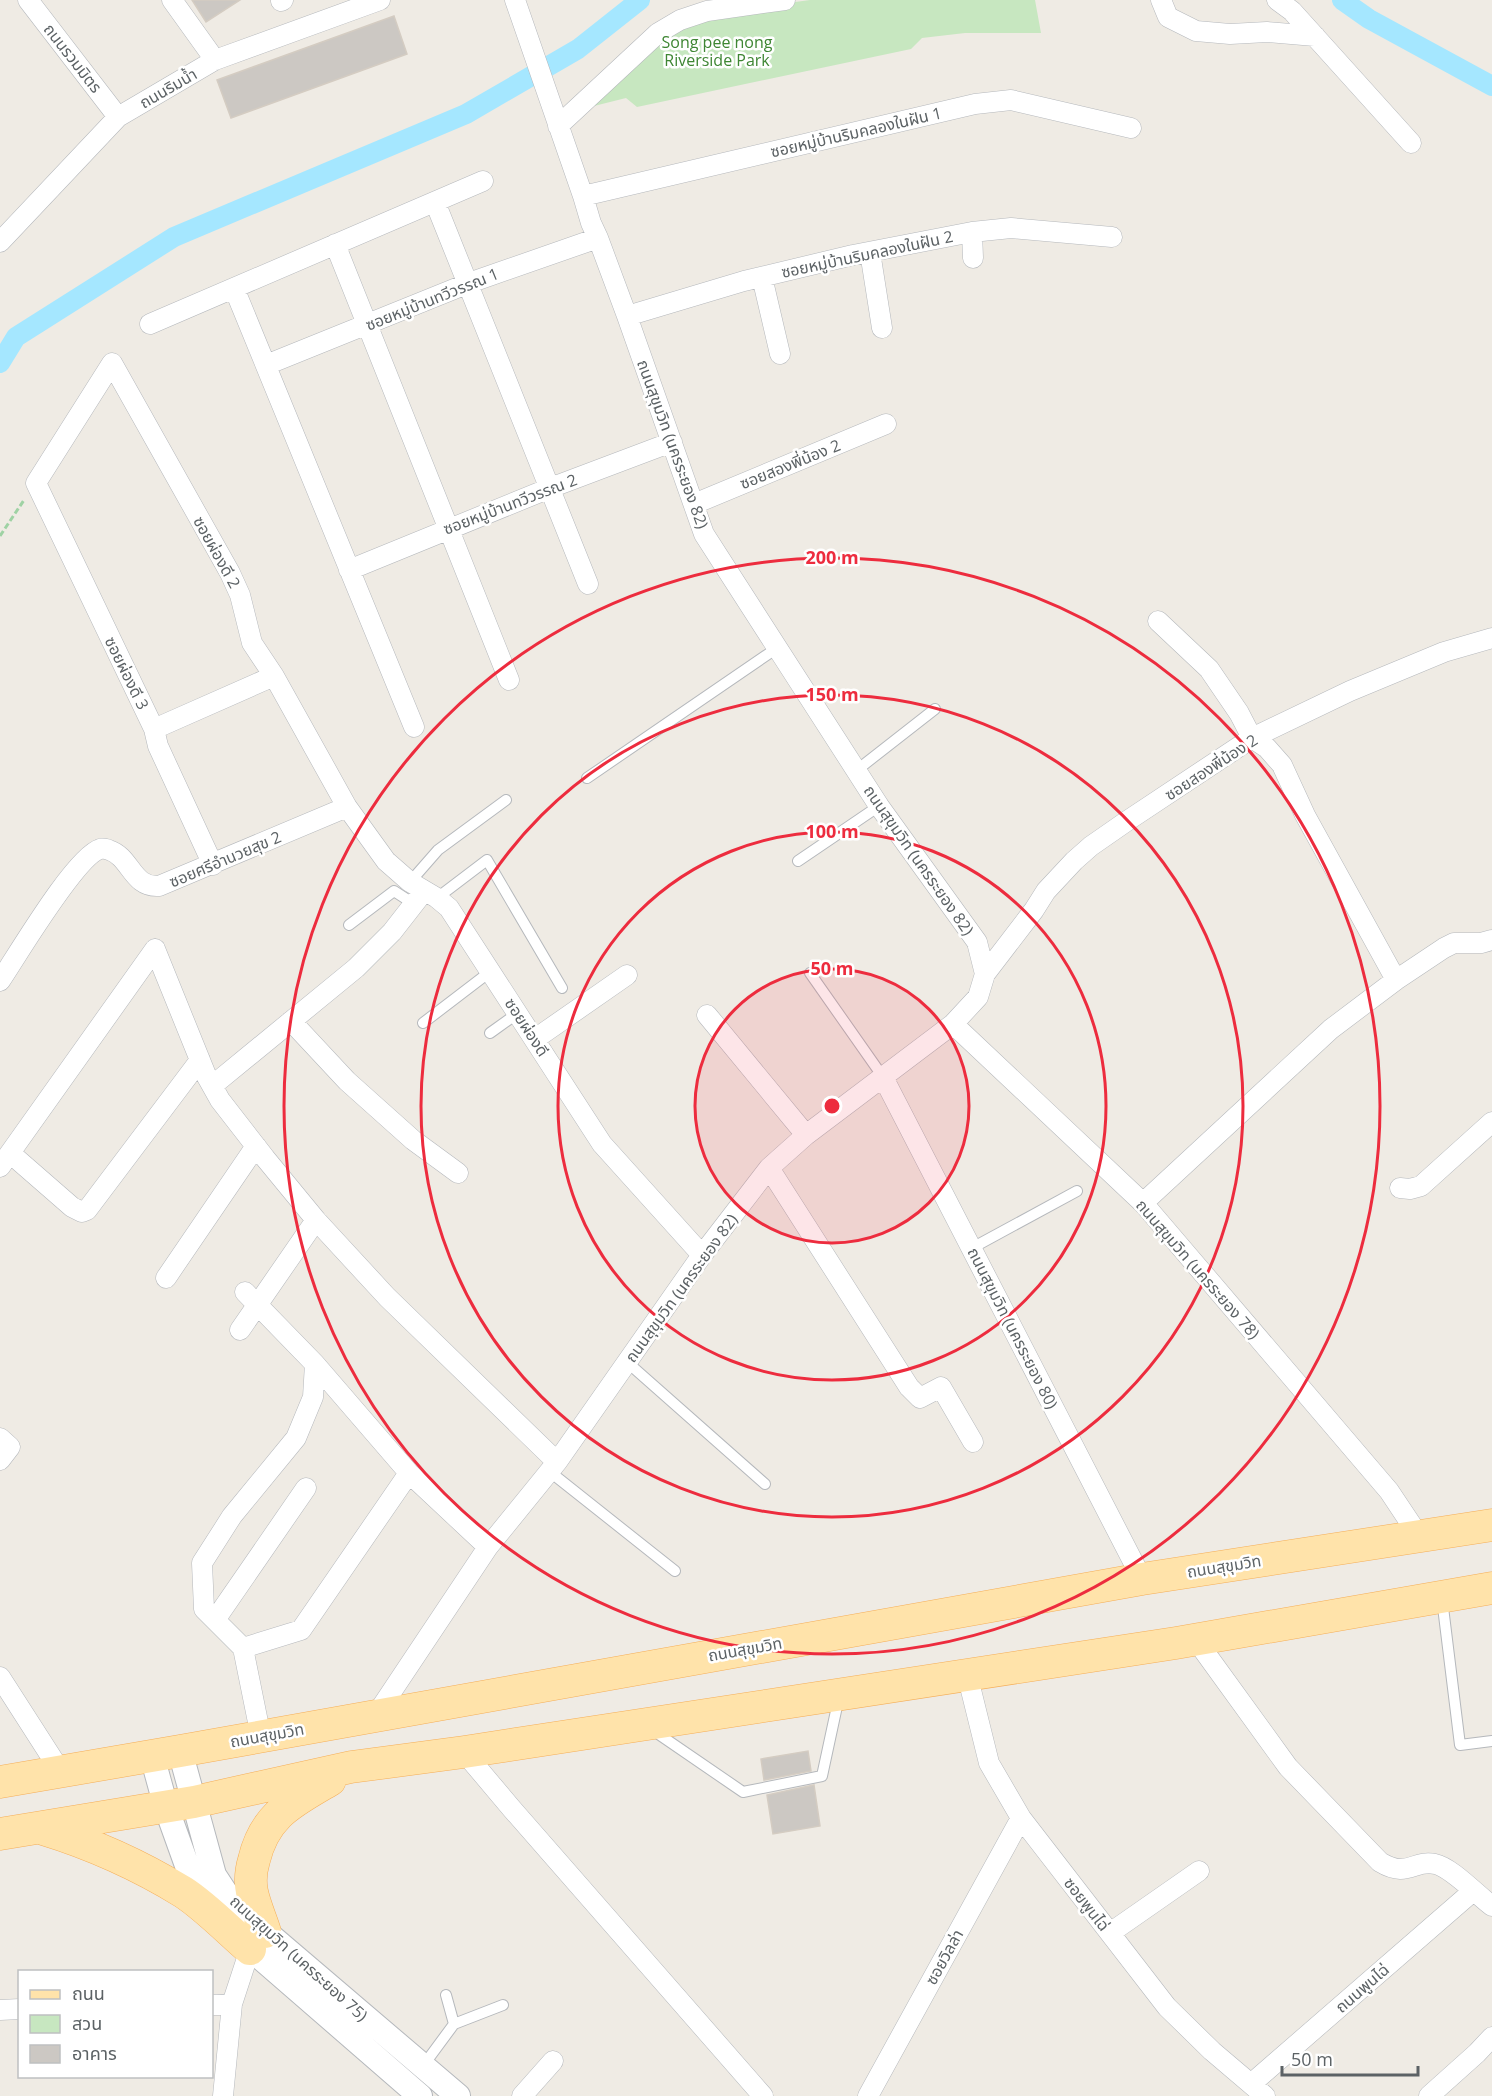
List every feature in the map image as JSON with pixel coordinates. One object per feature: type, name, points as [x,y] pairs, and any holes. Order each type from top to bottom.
[{"type":"main road","name":"ถนนสุขุมวิท","points":[[0,1782],[1142,1579],[1492,1525]]},
{"type":"main road","points":[[0,1834],[180,1805],[351,1767],[464,1752],[1196,1640],[1492,1588]]},
{"type":"main road","points":[[258,1940],[251,1870],[257,1844],[271,1821],[291,1804],[351,1767]]},
{"type":"main road","points":[[36,1827],[84,1842],[131,1864],[184,1893],[258,1940]]},
{"type":"street","name":"ถนนรวมมิตร","points":[[28,0],[118,117]]},
{"type":"street","points":[[172,0],[215,60]]},
{"type":"street","name":"ถนนริมน้ำ","points":[[0,242],[118,117],[215,60],[380,0]]},
{"type":"street","name":"ถนนสุขุมวิท (นครระยอง 82)","points":[[376,1715],[488,1546],[553,1466],[702,1255],[769,1168],[806,1135],[953,1024],[978,997],[985,974],[976,942],[879,806],[704,534],[627,316],[591,223],[515,0]]},
{"type":"street","points":[[555,118],[658,33],[680,20],[707,11],[785,0]]},
{"type":"street","points":[[1161,0],[1168,17],[1196,31],[1230,34],[1268,32],[1315,36]]},
{"type":"street","points":[[1277,0],[1292,11],[1411,143]]},
{"type":"street","name":"ซอยหมู่บ้านริมคลองในฝัน 1","points":[[583,196],[993,101],[1011,100],[1131,128]]},
{"type":"street","points":[[150,324],[483,181]]},
{"type":"street","points":[[435,202],[588,584]]},
{"type":"street","name":"ซอยหมู่บ้านริมคลองในฝัน 2","points":[[627,316],[762,277],[870,252],[972,232],[1011,228],[1112,237]]},
{"type":"street","points":[[972,232],[974,258]]},
{"type":"street","name":"ซอยหมู่บ้านทวีวรรณ 1","points":[[266,365],[469,283],[598,238]]},
{"type":"street","points":[[335,244],[509,680]]},
{"type":"street","points":[[870,252],[882,328]]},
{"type":"street","points":[[762,277],[780,354]]},
{"type":"street","points":[[234,288],[414,727]]},
{"type":"street","name":"ซอยผ่องดี 2","points":[[36,483],[111,363],[230,573],[240,595],[252,644],[274,676],[347,807]]},
{"type":"street","name":"ซอยสองพี่น้อง 2","points":[[694,504],[886,424]]},
{"type":"street","name":"ซอยหมู่บ้านทวีวรรณ 2","points":[[349,570],[549,488],[672,442]]},
{"type":"street","name":"ซอยผ่องดี 3","points":[[36,483],[154,729],[158,746],[213,865]]},
{"type":"street","points":[[1158,621],[1209,669],[1239,713],[1252,738],[1267,748],[1282,765],[1305,815],[1396,980]]},
{"type":"street","name":"ซอยสองพี่น้อง 2","points":[[985,974],[1046,891],[1091,846],[1252,738],[1350,691],[1444,652],[1492,638]]},
{"type":"street","points":[[154,729],[274,676]]},
{"type":"street","name":"ซอยศรีอำนวยสุข 2","points":[[0,981],[72,874],[99,849],[111,850],[118,855],[138,880],[153,886],[165,884],[347,807]]},
{"type":"street","name":"ซอยผ่องดี","points":[[347,807],[386,861],[421,894],[449,908],[602,1144],[702,1255]]},
{"type":"street","points":[[212,1086],[375,950],[421,894]]},
{"type":"street","points":[[1143,1203],[1331,1029],[1396,980],[1454,943],[1488,947]]},
{"type":"street","points":[[200,1060],[87,1210],[82,1212],[72,1207],[5,1160],[155,949],[200,1060],[220,1100],[316,1220],[387,1297],[553,1466]]},
{"type":"street","points":[[535,1040],[627,975]]},
{"type":"street","points":[[707,1015],[806,1135]]},
{"type":"street","points":[[291,1022],[347,1081],[413,1140],[458,1173]]},
{"type":"street","name":"ถนนสุขุมวิท (นครระยอง 78)","points":[[953,1024],[1143,1203],[1389,1491],[1419,1536]]},
{"type":"street","name":"ถนนสุขุมวิท (นครระยอง 80)","points":[[883,1077],[1142,1579]]},
{"type":"street","points":[[1400,1188],[1410,1189],[1421,1186],[1492,1122]]},
{"type":"street","points":[[166,1278],[256,1146]]},
{"type":"street","points":[[769,1168],[909,1387],[920,1398],[941,1387],[973,1442]]},
{"type":"street","points":[[240,1330],[252,1298],[316,1220]]},
{"type":"street","points":[[252,1298],[315,1364],[409,1473],[488,1546]]},
{"type":"street","points":[[261,1737],[243,1648],[204,1609],[202,1563],[231,1516],[296,1438],[314,1397],[315,1364]]},
{"type":"street","points":[[243,1648],[301,1630],[409,1473]]},
{"type":"street","points":[[214,1620],[306,1488]]},
{"type":"street","points":[[1196,1640],[1288,1767],[1380,1862],[1396,1869],[1435,1864],[1454,1874],[1472,1892],[1492,1906]]},
{"type":"street","name":"ซอยพูนไฉ่","points":[[967,1674],[989,1763],[1021,1818],[1167,2007],[1212,2051],[1258,2090]]},
{"type":"street","points":[[0,1677],[61,1772]]},
{"type":"street","points":[[464,1752],[763,2096]]},
{"type":"street","name":"ถนนสุขุมวิท (นครระยอง 75)","points":[[166,1754],[180,1805],[194,1885],[217,1917],[258,1940],[423,2066],[458,2096]]},
{"type":"street","name":"ซอยวิลล่า","points":[[868,2096],[1021,1818]]},
{"type":"street","points":[[1110,1933],[1200,1871]]},
{"type":"street","name":"ถนนพูนไฉ่","points":[[1258,2090],[1472,1892]]},
{"type":"street","points":[[223,2096],[232,2004],[258,1940]]},
{"type":"street","name":"ถนนสุขุมวิท (นครระยอง 75)","points":[[258,1940],[420,2096]]},
{"type":"street","points":[[213,2005],[232,2004]]},
{"type":"street","points":[[0,2010],[18,2009]]},
{"type":"street","points":[[1429,2096],[1492,2037]]},
{"type":"street","points":[[522,2096],[553,2061]]},
{"type":"lane","points":[[587,778],[777,648]]},
{"type":"lane","points":[[857,770],[935,709]]},
{"type":"lane","points":[[421,894],[438,850],[506,800]]},
{"type":"lane","points":[[798,861],[879,806]]},
{"type":"lane","points":[[349,925],[394,891],[421,894],[487,860],[562,988]]},
{"type":"lane","points":[[423,1023],[491,971]]},
{"type":"lane","points":[[810,973],[883,1077]]},
{"type":"lane","points":[[490,1033],[518,1013]]},
{"type":"lane","points":[[972,1248],[1077,1191]]},
{"type":"lane","points":[[627,1362],[765,1484]]},
{"type":"lane","points":[[553,1466],[675,1571]]},
{"type":"lane","points":[[1442,1597],[1460,1745],[1492,1741]]},
{"type":"lane","points":[[644,1724],[743,1792],[822,1776],[840,1694]]},
{"type":"lane","points":[[446,1995],[454,2024]]},
{"type":"lane","points":[[423,2066],[454,2024],[503,2005]]},
{"type":"path","points":[[0,536],[36,483]]},
{"type":"green space","name":"Song pee nong Riverside Park","points":[[810,0],[1035,0],[1041,33],[965,33],[922,38],[911,49],[637,107],[626,98],[582,109],[662,35],[708,14]]},
{"type":"building","points":[[192,0],[240,0],[206,22]]},
{"type":"building","points":[[394,16],[407,54],[231,118],[217,80]]},
{"type":"building","points":[[808,1751],[811,1771],[764,1780],[761,1759]]},
{"type":"building","points":[[814,1785],[820,1826],[773,1834],[767,1795]]},
{"type":"waterway","points":[[0,363],[16,337],[174,237],[466,114],[578,49],[640,0]]},
{"type":"waterway","points":[[1342,0],[1369,19],[1492,86]]}]
